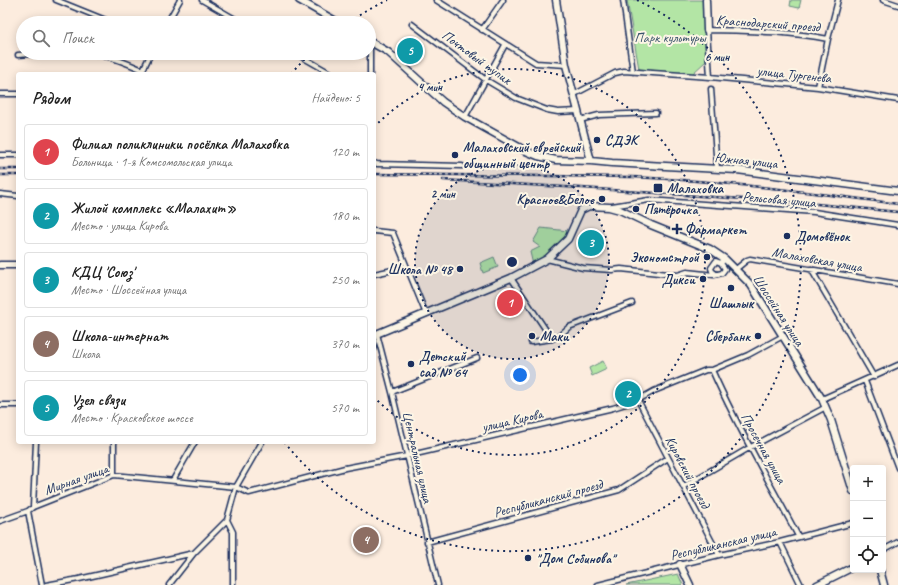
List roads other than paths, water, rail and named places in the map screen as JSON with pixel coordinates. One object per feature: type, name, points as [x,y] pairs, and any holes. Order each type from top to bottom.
[{"type":"main road","points":[[299,0],[327,16]]},
{"type":"main road","points":[[556,0],[566,65],[591,161]]},
{"type":"main road","points":[[706,0],[708,30]]},
{"type":"main road","name":"Южная улица","points":[[376,45],[388,52],[443,102],[465,117],[526,151],[538,156],[556,160],[717,168],[898,191]]},
{"type":"main road","name":"Шоссейная улица","points":[[547,259],[568,239],[583,208],[589,206],[609,207],[620,210],[651,225],[699,244],[736,269],[757,293],[822,399],[826,407],[850,482]]},
{"type":"main road","points":[[376,334],[511,278],[547,259]]},
{"type":"main road","points":[[0,265],[16,265]]},
{"type":"main road","points":[[680,564],[690,585]]},
{"type":"main road","points":[[817,585],[850,568]]},
{"type":"main road","points":[[881,573],[884,585]]},
{"type":"street","points":[[56,0],[96,16]]},
{"type":"street","points":[[171,16],[180,0]]},
{"type":"street","points":[[202,0],[230,16]]},
{"type":"street","points":[[436,0],[536,63],[566,65]]},
{"type":"street","points":[[482,30],[502,1],[496,0]]},
{"type":"street","points":[[623,0],[633,72]]},
{"type":"street","points":[[818,87],[838,0]]},
{"type":"street","points":[[883,0],[898,5]]},
{"type":"street","name":"Почтовый тупик","points":[[412,24],[486,80],[516,98],[546,110],[558,112],[578,111]]},
{"type":"street","points":[[708,30],[710,77]]},
{"type":"street","name":"Краснодарский проезд","points":[[708,30],[760,31],[809,35],[828,39]]},
{"type":"street","points":[[465,117],[505,44]]},
{"type":"street","points":[[114,60],[142,72],[148,60]]},
{"type":"street","points":[[307,60],[328,72]]},
{"type":"street","points":[[370,60],[370,72]]},
{"type":"street","name":"улица Тургенева","points":[[573,95],[615,73],[624,71],[818,87],[898,100]]},
{"type":"street","points":[[711,89],[717,168]]},
{"type":"street","points":[[0,94],[16,94]]},
{"type":"street","points":[[580,120],[598,115],[656,113]]},
{"type":"street","points":[[0,155],[16,155]]},
{"type":"street","points":[[376,163],[462,166]]},
{"type":"street","points":[[0,194],[16,196]]},
{"type":"street","name":"Рельсовая улица","points":[[609,207],[649,200],[814,212],[898,225]]},
{"type":"street","points":[[376,231],[393,233],[426,314]]},
{"type":"street","points":[[547,259],[583,268],[612,270],[622,269],[678,275],[687,272],[716,274],[722,273],[725,271],[723,261],[716,261],[711,268],[716,274]]},
{"type":"street","name":"Малаховская улица","points":[[736,269],[750,259],[898,284]]},
{"type":"street","points":[[376,274],[407,267]]},
{"type":"street","points":[[811,269],[874,377]]},
{"type":"street","points":[[511,278],[552,339]]},
{"type":"street","points":[[531,342],[552,339],[559,336],[570,326],[632,303]]},
{"type":"street","name":"улица Кирова","points":[[236,487],[249,493],[345,468],[407,456],[602,411],[638,400],[654,391],[706,370],[712,370],[748,355],[783,336]]},
{"type":"street","name":"Центральная улица","points":[[376,337],[392,392],[438,585]]},
{"type":"street","points":[[392,392],[477,358]]},
{"type":"street","points":[[822,399],[898,366]]},
{"type":"street","name":"Просечная улица","points":[[712,370],[750,448],[776,493],[798,536]]},
{"type":"street","points":[[865,381],[898,468]]},
{"type":"street","name":"Кировский проезд","points":[[638,400],[719,554]]},
{"type":"street","points":[[0,405],[16,405]]},
{"type":"street","points":[[684,486],[826,407]]},
{"type":"street","points":[[33,507],[36,444]]},
{"type":"street","points":[[114,444],[114,475]]},
{"type":"street","points":[[173,480],[194,444]]},
{"type":"street","points":[[169,585],[194,553],[227,520],[236,487],[261,444]]},
{"type":"street","name":"Республиканский проезд","points":[[427,542],[619,490],[668,458]]},
{"type":"street","name":"Мирная улица","points":[[0,521],[28,511],[33,507],[114,475],[236,487]]},
{"type":"street","points":[[28,511],[42,585]]},
{"type":"street","points":[[227,520],[233,532],[233,585]]},
{"type":"street","name":"Республиканская улица","points":[[598,585],[719,554],[780,542],[798,536],[850,524]]},
{"type":"street","points":[[780,542],[801,585]]},
{"type":"street","points":[[886,548],[898,542]]},
{"type":"street","points":[[48,585],[194,553]]},
{"type":"railway","points":[[0,169],[16,169]]},
{"type":"railway","points":[[376,174],[633,177],[700,181],[832,195],[898,204]]},
{"type":"railway","points":[[0,175],[16,175]]},
{"type":"railway","points":[[443,180],[817,204],[898,212]]},
{"type":"place","name":"Узел связи","points":[[410,51]]},
{"type":"place","name":"СДЭК","points":[[597,140]]},
{"type":"place","name":"Малаховский еврейский общинный центр","points":[[455,155]]},
{"type":"place","name":"Малаховка","points":[[658,188]]},
{"type":"place","name":"Красное&Белое","points":[[602,199]]},
{"type":"place","name":"Пятёрочка","points":[[636,209]]},
{"type":"place","name":"Фармаркет","points":[[677,229]]},
{"type":"place","name":"Домовёнок","points":[[787,236]]},
{"type":"place","name":"КДЦ 'Союз'","points":[[591,243]]},
{"type":"place","name":"Экономстрой","points":[[707,257]]},
{"type":"place","name":"Школа № 48","points":[[460,269]]},
{"type":"place","name":"Дикси","points":[[703,279]]},
{"type":"place","name":"Шашлык","points":[[731,288]]},
{"type":"place","name":"Филиал поликлиники посёлка Малаховка","points":[[510,303]]},
{"type":"place","name":"Маки","points":[[532,336]]},
{"type":"place","name":"Сбербанк","points":[[758,336]]},
{"type":"place","name":"Детский сад № 64","points":[[411,364]]},
{"type":"place","name":"Жилой комплекс «Малахит»","points":[[628,394]]},
{"type":"place","name":"Школа-интернат","points":[[366,540]]},
{"type":"place","name":"\"Дом Собинова\"","points":[[528,558]]},
{"type":"park label","name":"Парк культуры","points":[[670,37]]}]
